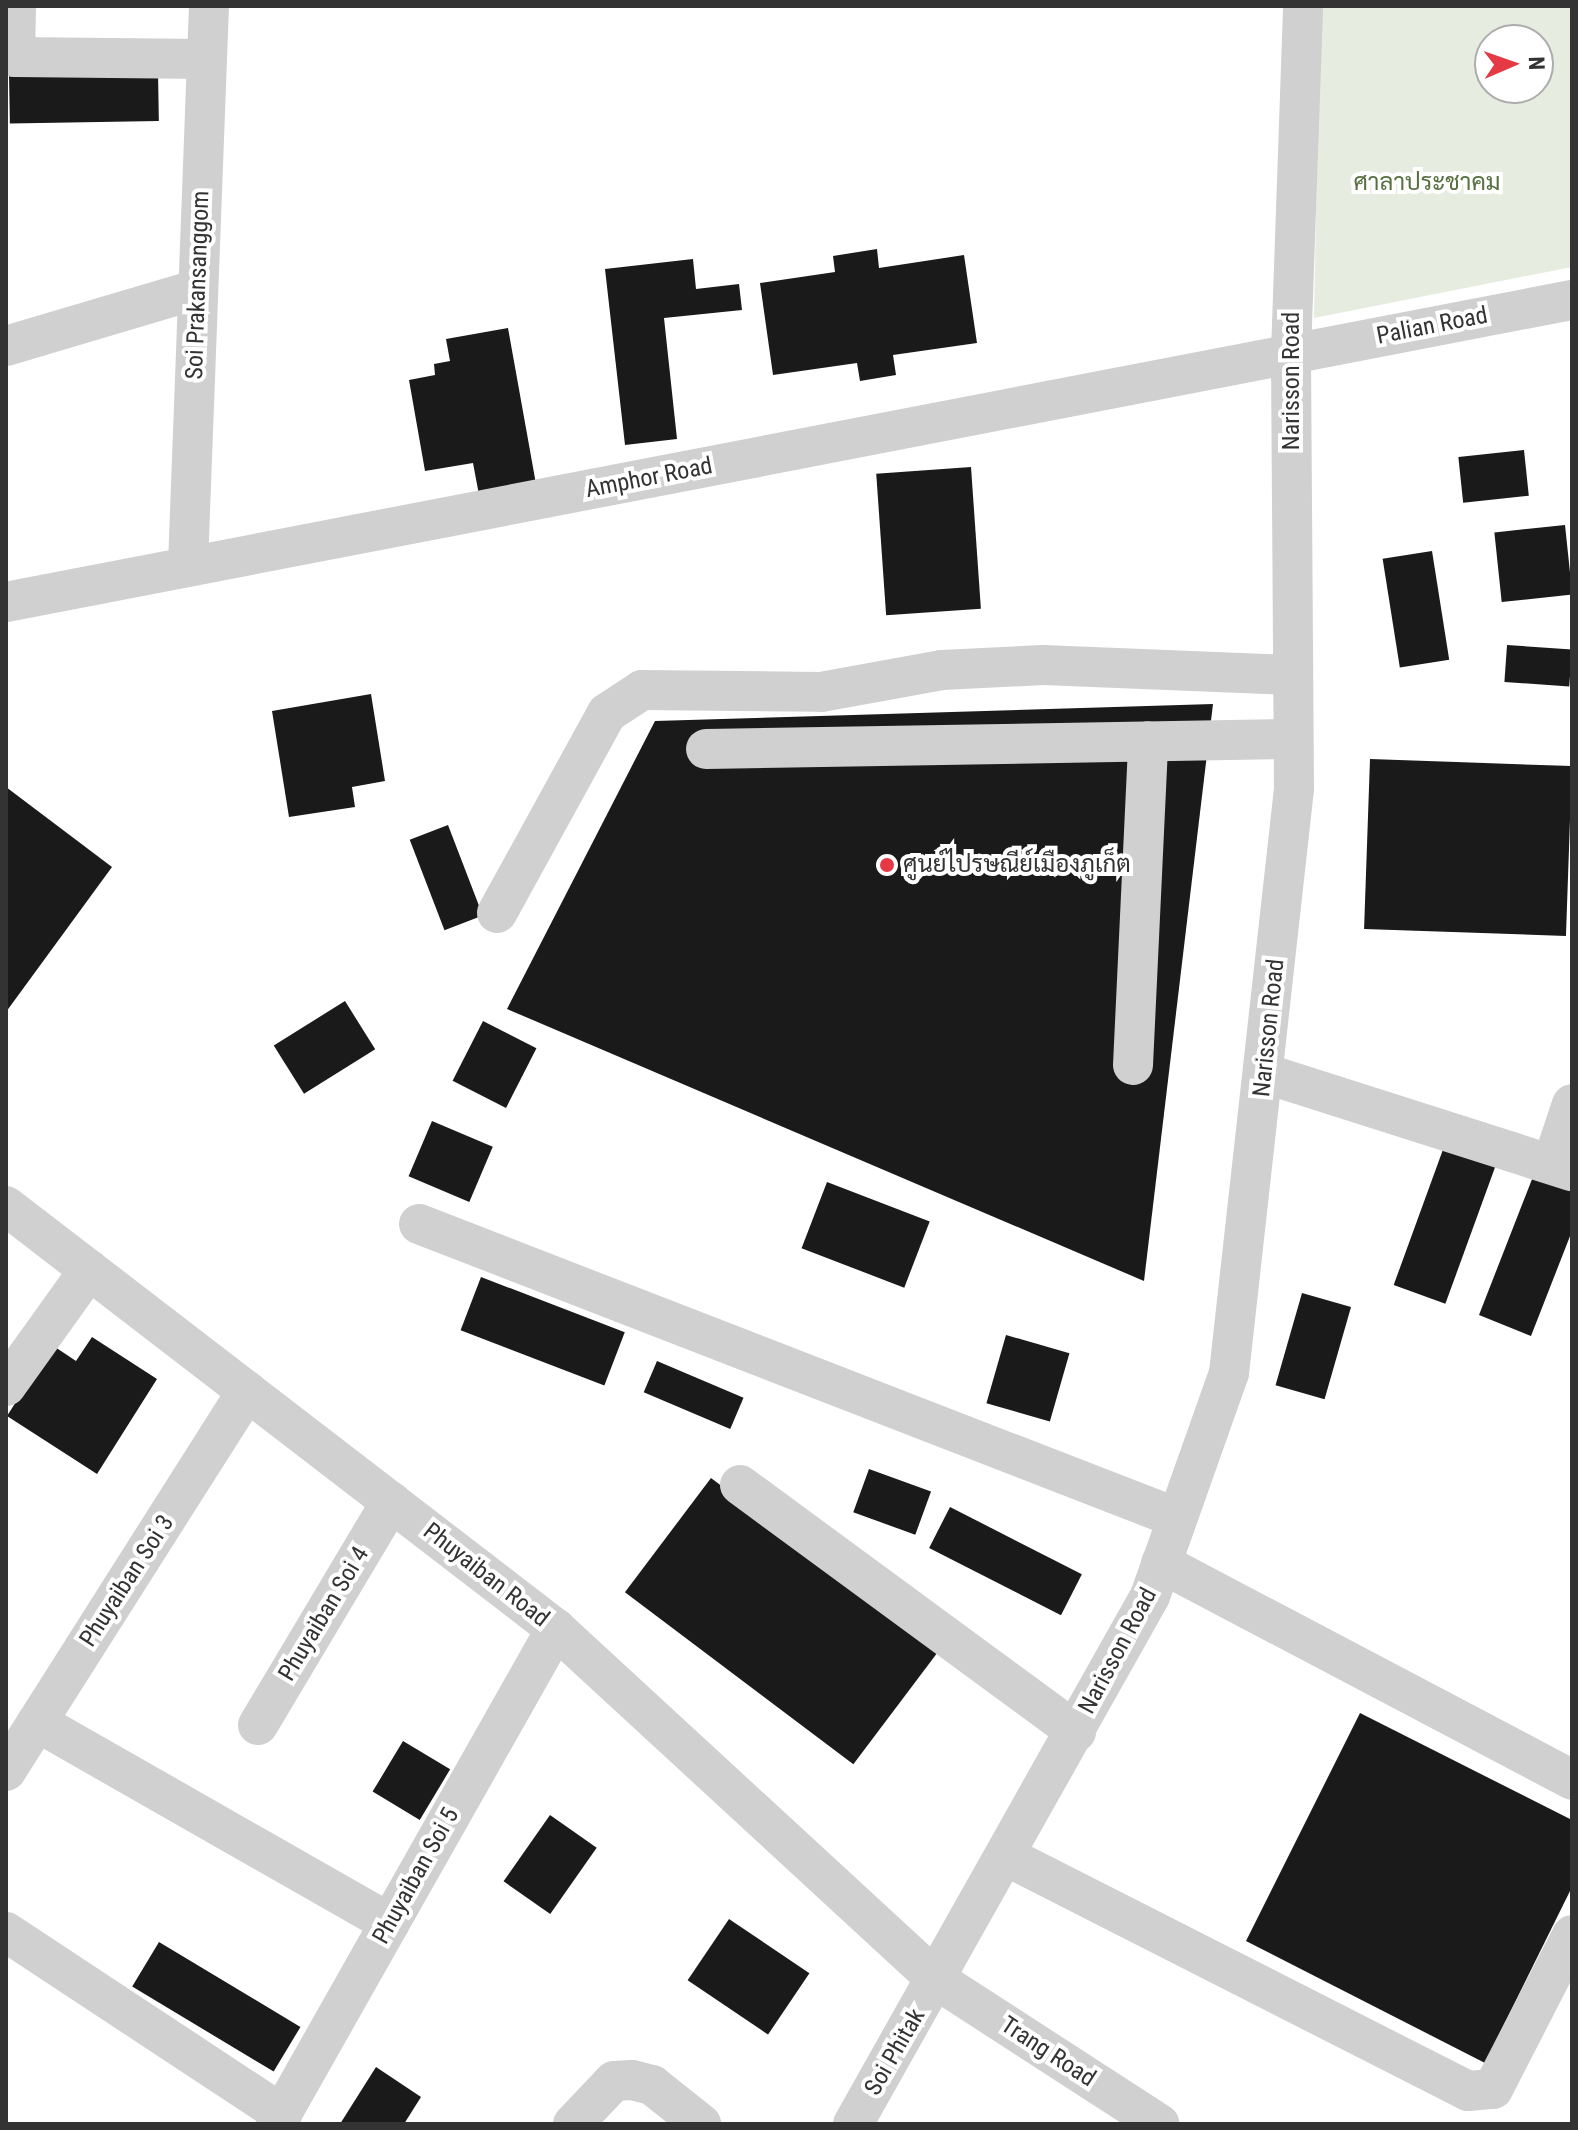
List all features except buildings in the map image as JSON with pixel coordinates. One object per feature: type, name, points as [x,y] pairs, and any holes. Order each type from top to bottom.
[{"type":"street","points":[[16,6],[15,57],[207,59]]},
{"type":"street","name":"Soi Prakansanggom","points":[[188,565],[209,6]]},
{"type":"street","name":"Narisson Road","points":[[937,1980],[1076,1732],[1161,1563],[1229,1373],[1264,1073],[1293,739],[1291,353],[1303,6]]},
{"type":"street","points":[[6,346],[198,289]]},
{"type":"street","name":"Palian Road","points":[[1291,353],[1572,300]]},
{"type":"street","name":"Amphor Road","points":[[6,602],[1291,353]]},
{"type":"street","points":[[497,913],[607,713],[642,690],[821,692],[942,670],[1043,665],[1293,675]]},
{"type":"street","points":[[706,749],[1293,739]]},
{"type":"street","points":[[1133,1065],[1148,741]]},
{"type":"street","points":[[1264,1073],[1562,1168],[1572,1104]]},
{"type":"street","name":"Phuyaiban Road","points":[[6,1206],[556,1629],[937,1980]]},
{"type":"street","points":[[419,1224],[1177,1518]]},
{"type":"street","points":[[6,1386],[89,1270]]},
{"type":"street","name":"Phuyaiban Soi 3","points":[[6,1771],[247,1391]]},
{"type":"street","points":[[740,1485],[1076,1732]]},
{"type":"street","name":"Phuyaiban Soi 4","points":[[258,1725],[391,1502]]},
{"type":"street","points":[[1161,1563],[1572,1780]]},
{"type":"street","name":"Phuyaiban Soi 5","points":[[279,2119],[556,1629]]},
{"type":"street","points":[[37,1722],[390,1923]]},
{"type":"street","points":[[1008,1857],[1468,2091],[1493,2089],[1572,1935]]},
{"type":"street","points":[[6,1932],[279,2119]]},
{"type":"street","name":"Soi Phitak","points":[[853,2124],[937,1980]]},
{"type":"street","name":"Trang Road","points":[[937,1980],[1160,2124]]},
{"type":"street","points":[[573,2124],[614,2081],[632,2080],[652,2085],[701,2124]]},
{"type":"green space","name":"ศาลาประชาคม","points":[[1320,6],[1572,6],[1572,267],[1314,318]]},
{"type":"place","name":"ศูนย์ไปรษณีย์เมืองภูเก็ต","points":[[887,865]]}]
